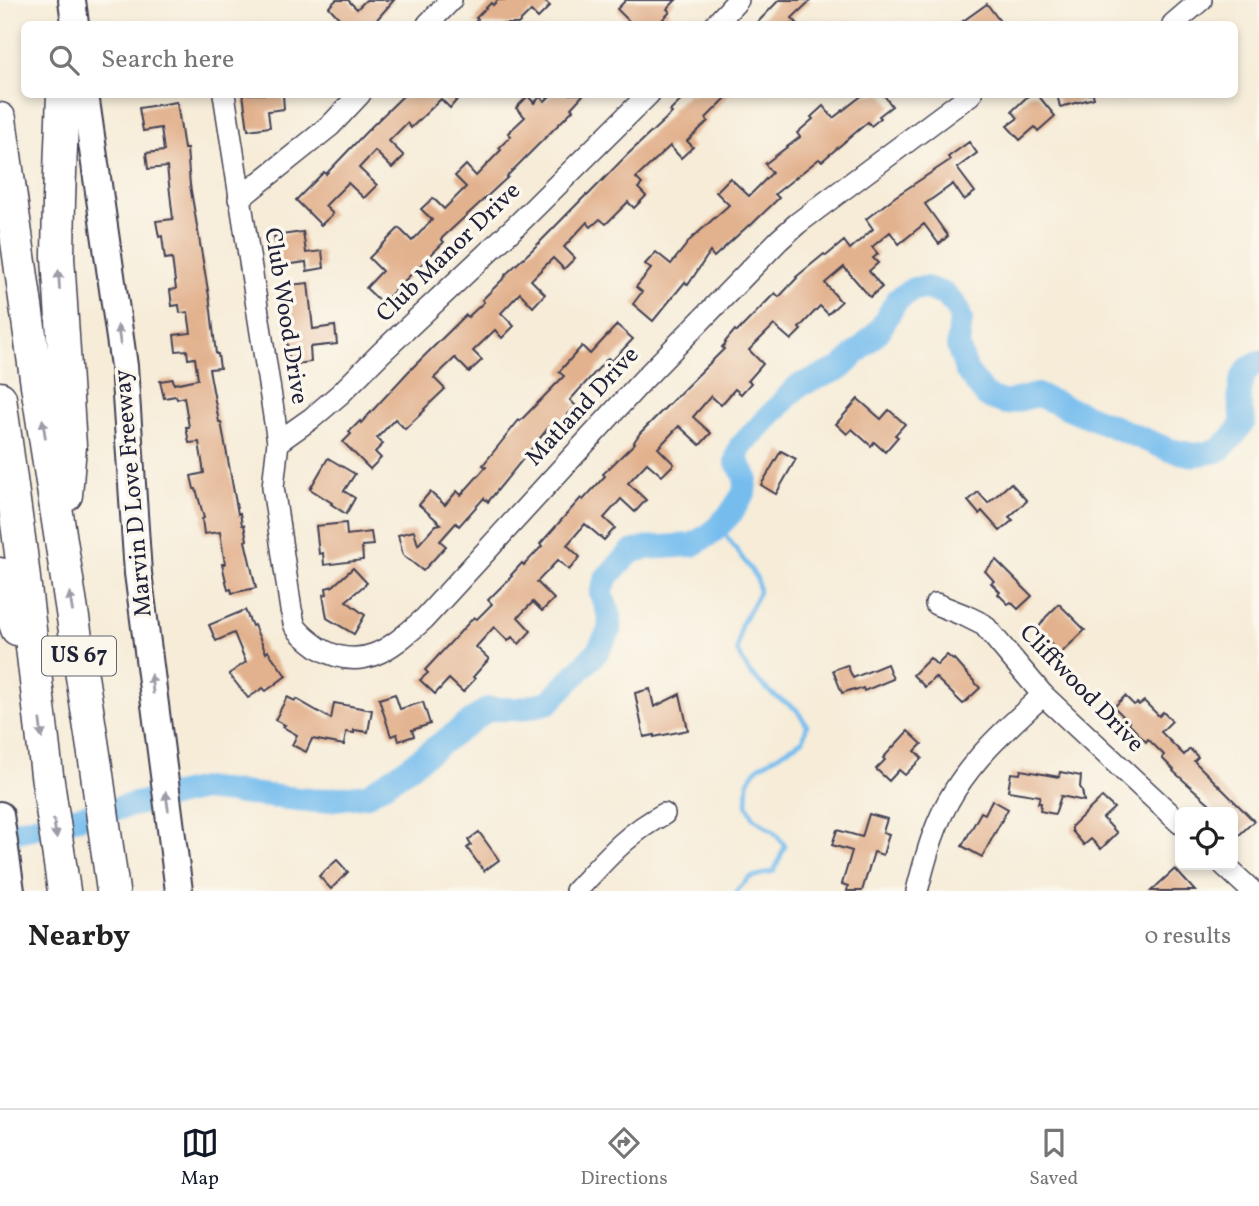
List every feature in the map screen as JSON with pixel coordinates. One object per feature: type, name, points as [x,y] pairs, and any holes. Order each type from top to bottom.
[{"type":"highway","points":[[62,545],[70,446],[58,257],[63,98]]},
{"type":"highway","name":"US 67","points":[[0,119],[111,877]]},
{"type":"highway","name":"US 67","points":[[0,398],[63,887]]},
{"type":"highway","points":[[0,574],[35,682]]},
{"type":"main road","points":[[72,0],[75,21]]},
{"type":"main road","name":"Marvin D Love Freeway","points":[[86,98],[124,366],[138,573],[179,891]]},
{"type":"main road","points":[[0,815],[10,891]]},
{"type":"street","points":[[431,21],[452,0]]},
{"type":"street","points":[[719,21],[738,0]]},
{"type":"street","points":[[1176,21],[1201,0]]},
{"type":"street","name":"Club Wood Drive","points":[[225,98],[278,442],[273,487],[282,545]]},
{"type":"street","points":[[239,199],[330,126],[356,98]]},
{"type":"street","name":"Club Manor Drive","points":[[278,442],[340,394],[645,98]]},
{"type":"street","name":"Matland Drive","points":[[282,545],[295,626],[313,644],[343,658],[358,659],[373,656],[389,648],[424,619],[642,381],[779,240],[966,98]]},
{"type":"street","name":"Cliffwood Drive","points":[[936,604],[984,625],[1043,695],[1175,818]]},
{"type":"street","points":[[917,891],[936,827],[955,788],[988,747],[1043,695]]},
{"type":"street","points":[[576,891],[625,839],[664,814]]},
{"type":"street","points":[[1229,870],[1252,891]]},
{"type":"building","points":[[336,0],[348,0],[357,9],[366,0],[394,0],[376,21],[336,21],[339,18],[329,7]]},
{"type":"building","points":[[498,0],[543,0],[550,6],[538,18],[531,11],[521,21],[476,21],[491,3],[493,5]]},
{"type":"building","points":[[626,0],[676,0],[661,21],[629,21],[617,9]]},
{"type":"building","points":[[779,0],[811,0],[792,18],[795,21],[759,21]]},
{"type":"building","points":[[987,4],[1000,21],[963,21]]},
{"type":"building","points":[[244,98],[283,98],[284,109],[268,111],[270,127],[248,130]]},
{"type":"building","points":[[401,98],[459,98],[450,108],[441,99],[411,128],[407,123],[389,141],[404,156],[392,168],[375,151],[359,168],[377,185],[364,198],[348,183],[325,206],[333,214],[321,225],[296,200],[324,172],[326,174]]},
{"type":"building","points":[[526,98],[534,103],[539,98],[545,101],[548,98],[580,98],[571,108],[573,110],[508,177],[441,239],[444,242],[382,303],[366,288],[382,271],[369,258],[399,228],[412,241],[432,220],[421,209],[433,198],[444,209],[466,187],[455,176],[466,165],[476,176],[501,150],[499,148],[511,136],[508,133],[525,117],[516,108]]},
{"type":"building","points":[[684,98],[726,98],[706,118],[708,121],[687,141],[693,147],[681,158],[670,146],[636,178],[642,184],[638,188],[646,196],[634,208],[628,202],[606,224],[600,219],[591,227],[587,222],[564,247],[575,258],[564,269],[553,258],[531,280],[545,294],[533,307],[520,293],[501,313],[514,326],[502,338],[495,330],[473,351],[482,360],[469,372],[455,358],[434,378],[445,389],[405,429],[395,419],[377,438],[383,444],[375,452],[381,458],[370,469],[343,442],[351,434],[349,432],[360,421],[361,423],[466,315],[468,317],[484,302],[482,300],[505,275],[672,113],[670,111]]},
{"type":"building","points":[[859,98],[886,98],[892,106],[871,126],[868,122],[822,161],[819,159],[775,194],[779,198],[714,257],[710,252],[688,285],[685,282],[653,321],[633,304],[642,292],[636,287],[651,269],[645,264],[656,252],[671,264],[691,239],[729,205],[716,192],[730,178],[749,196],[772,173],[765,164],[800,137],[797,133],[813,119],[811,117],[823,106],[833,118]]},
{"type":"building","points":[[1026,98],[1040,98],[1055,116],[1038,131],[1035,127],[1020,140],[1007,126],[1018,118],[1012,111]]},
{"type":"building","points":[[1058,98],[1094,98],[1060,107]]},
{"type":"building","points":[[177,102],[184,149],[187,149],[190,185],[220,368],[209,369],[256,588],[232,593],[231,589],[228,590],[222,564],[225,564],[220,532],[204,534],[204,518],[191,476],[204,473],[199,442],[189,443],[184,397],[164,398],[160,381],[173,379],[174,384],[198,379],[195,358],[188,359],[187,350],[176,351],[174,335],[191,333],[188,312],[180,313],[179,305],[172,306],[170,290],[176,289],[172,258],[165,259],[162,236],[159,237],[156,221],[173,219],[167,167],[148,169],[146,153],[164,151],[161,128],[143,131],[139,108]]},
{"type":"building","points":[[969,142],[977,153],[957,168],[975,192],[964,200],[953,184],[925,204],[948,236],[939,244],[924,224],[899,244],[890,232],[872,247],[878,254],[873,258],[878,263],[869,271],[882,287],[870,297],[844,267],[825,283],[841,302],[828,314],[820,306],[791,340],[774,325],[749,350],[763,364],[748,381],[751,383],[741,394],[735,389],[721,405],[711,396],[693,417],[711,433],[700,445],[679,426],[658,448],[674,464],[662,476],[647,463],[628,483],[646,500],[635,512],[621,499],[604,518],[615,528],[604,540],[585,524],[567,545],[580,557],[569,570],[558,560],[537,582],[554,599],[542,611],[533,602],[518,617],[531,631],[519,644],[512,637],[508,641],[494,627],[476,647],[489,659],[463,692],[449,679],[435,694],[420,680],[428,673],[425,670],[474,617],[477,619],[492,604],[488,600],[522,563],[524,565],[542,546],[540,544],[635,443],[640,433],[724,349],[722,347],[735,330],[737,332],[775,293],[779,297],[796,277],[824,254],[826,256],[844,241],[850,249],[873,229],[866,219],[950,160],[948,157]]},
{"type":"building","points":[[303,232],[306,253],[322,251],[324,268],[307,271],[306,262],[278,266],[274,236]]},
{"type":"building","points":[[308,283],[313,329],[335,326],[337,344],[310,347],[311,362],[290,365],[280,286]]},
{"type":"building","points":[[617,325],[633,339],[612,361],[608,358],[570,400],[576,406],[553,430],[549,427],[488,502],[484,498],[459,526],[456,523],[440,541],[446,546],[423,571],[403,555],[398,535],[414,531],[418,545],[436,525],[441,524],[419,505],[430,492],[445,505],[457,491],[461,495],[486,467],[483,465],[519,420],[564,376],[559,372],[582,346],[590,354]]},
{"type":"building","points":[[858,399],[881,419],[889,410],[905,424],[885,452],[874,442],[871,446],[852,429],[847,434],[836,424]]},
{"type":"building","points":[[781,451],[796,459],[776,494],[761,485]]},
{"type":"building","points":[[328,458],[355,474],[344,491],[355,498],[346,514],[310,489]]},
{"type":"building","points":[[1011,483],[1027,501],[1009,517],[1013,520],[1000,531],[982,511],[979,514],[968,501],[978,492],[988,503]]},
{"type":"building","points":[[346,523],[347,535],[371,532],[373,545],[362,546],[363,560],[324,565],[323,553],[319,554],[316,526]]},
{"type":"building","points":[[996,560],[1032,596],[1018,609],[998,594],[1000,592],[991,583],[994,581],[985,571]]},
{"type":"building","points":[[353,568],[367,583],[346,601],[365,615],[354,634],[327,618],[323,595],[327,594],[326,588],[333,586]]},
{"type":"building","points":[[1059,604],[1085,630],[1060,654],[1037,630]]},
{"type":"building","points":[[245,610],[266,653],[268,651],[286,676],[266,691],[263,688],[248,698],[229,674],[246,662],[234,633],[216,641],[209,625]]},
{"type":"building","points":[[947,655],[954,659],[980,688],[963,704],[935,677],[925,687],[913,675],[930,658],[937,665]]},
{"type":"building","points":[[887,664],[893,679],[864,691],[863,688],[842,693],[833,670],[847,665],[853,678]]},
{"type":"building","points":[[650,689],[654,707],[680,694],[688,730],[644,737],[635,693]]},
{"type":"building","points":[[395,694],[400,709],[423,702],[430,724],[412,730],[414,736],[399,741],[397,734],[391,736],[379,699]]},
{"type":"building","points":[[1125,696],[1134,705],[1144,701],[1159,716],[1163,712],[1172,721],[1161,732],[1184,755],[1190,749],[1198,757],[1194,761],[1254,821],[1238,836],[1238,807],[1211,807],[1173,771],[1162,758],[1164,755],[1148,739],[1146,742],[1114,707]]},
{"type":"building","points":[[287,697],[295,701],[296,699],[331,719],[334,703],[372,710],[368,732],[346,732],[344,745],[312,739],[306,752],[292,745],[297,735],[275,720]]},
{"type":"building","points":[[908,731],[922,744],[915,751],[922,758],[905,775],[899,770],[889,781],[876,769]]},
{"type":"building","points":[[1021,770],[1059,777],[1060,772],[1081,776],[1080,787],[1084,801],[1061,796],[1055,814],[1040,811],[1040,796],[1008,791],[1011,773],[1020,774]]},
{"type":"building","points":[[1102,797],[1114,808],[1103,818],[1117,833],[1101,849],[1091,839],[1084,845],[1072,831],[1072,826]]},
{"type":"building","points":[[992,800],[1008,809],[982,857],[962,846],[981,812],[985,814]]},
{"type":"building","points":[[869,814],[887,819],[883,832],[889,834],[883,855],[874,852],[862,891],[847,891],[848,886],[842,884],[852,851],[832,845],[837,830],[862,837]]},
{"type":"building","points":[[479,832],[499,860],[484,871],[467,848],[471,845],[468,840]]},
{"type":"building","points":[[337,860],[348,872],[331,889],[319,876]]},
{"type":"building","points":[[1175,869],[1195,891],[1151,891]]},
{"type":"waterway","points":[[0,835],[202,789],[317,801],[367,795],[488,709],[520,709],[549,702],[597,652],[609,631],[610,616],[601,594],[606,578],[631,552],[646,548],[692,545],[712,533],[731,513],[744,493],[746,477],[736,461],[740,447],[798,386],[841,368],[879,331],[897,300],[913,289],[926,288],[944,294],[956,306],[961,319],[958,346],[966,370],[986,396],[1005,403],[1037,395],[1170,450],[1194,455],[1218,451],[1233,437],[1244,421],[1240,408],[1242,380],[1249,368],[1259,362]]},
{"type":"waterway","points":[[719,526],[757,578],[759,592],[741,625],[737,651],[749,672],[772,694],[796,709],[807,725],[803,740],[758,767],[748,781],[747,804],[754,818],[774,832],[785,846],[774,871],[749,878],[736,891]]}]
